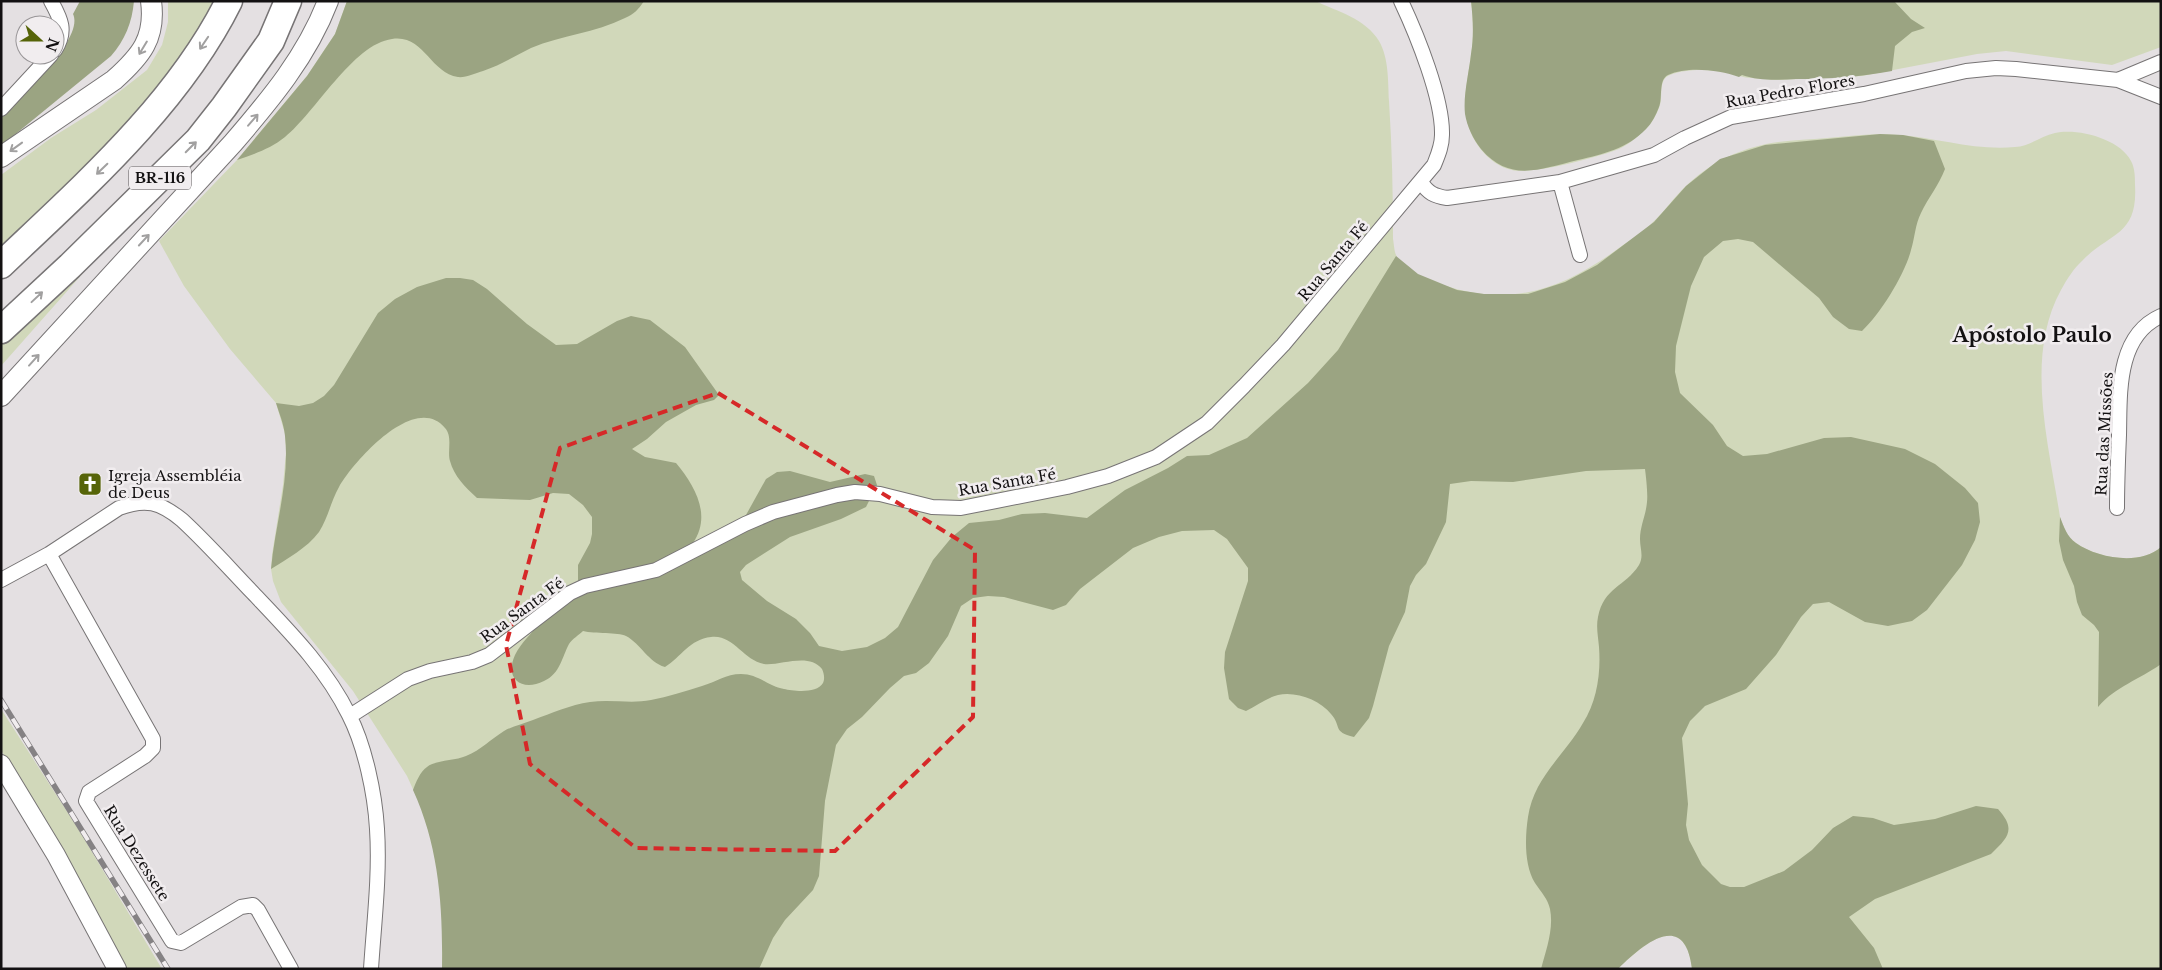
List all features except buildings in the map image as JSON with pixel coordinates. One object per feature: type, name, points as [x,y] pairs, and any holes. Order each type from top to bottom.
[{"type":"highway","name":"BR-116","points":[[1,265],[113,158],[143,124],[191,62],[219,20],[228,1]]},
{"type":"highway","name":"BR-116","points":[[1,330],[70,266],[198,140],[224,107],[270,41],[288,1]]},
{"type":"main road","points":[[1,396],[233,143],[268,102],[306,50],[328,1]]},
{"type":"main road","points":[[1,157],[114,80],[129,66],[147,43],[152,27],[150,4]]},
{"type":"street","points":[[51,1],[59,15]]},
{"type":"street","points":[[1401,1],[1420,44],[1434,90],[1442,134],[1440,152],[1434,165],[1421,182]]},
{"type":"street","name":"Rua Pedro Flores","points":[[1421,182],[1426,190],[1435,196],[1447,198],[1560,182],[1654,155],[1685,138],[1731,117],[1873,93],[1966,71],[1996,68],[2118,80],[2161,62]]},
{"type":"street","points":[[1,109],[42,65]]},
{"type":"street","points":[[2118,80],[2161,96]]},
{"type":"street","name":"Rua Santa Fé","points":[[350,716],[408,679],[430,671],[472,662],[489,655],[570,593],[585,586],[656,570],[772,512],[855,492],[880,494],[932,507],[961,508],[1068,487],[1108,476],[1156,457],[1207,423],[1244,386],[1283,345],[1421,182]]},
{"type":"street","points":[[1560,182],[1580,255]]},
{"type":"street","name":"Rua das Missões","points":[[2117,508],[2120,384],[2124,364],[2131,346],[2142,330],[2151,320],[2161,316]]},
{"type":"street","points":[[1,580],[49,554],[101,518],[131,504],[150,502],[170,510],[195,533],[294,636],[326,678],[350,716],[366,764],[374,800],[377,830],[377,874],[371,969]]},
{"type":"street","name":"Rua Dezessete","points":[[49,554],[153,739],[153,748],[145,756],[89,792],[86,797],[89,806],[172,941],[180,943],[241,907],[253,905],[258,910],[291,969]]},
{"type":"street","points":[[1,764],[56,855],[117,969]]},
{"type":"highlighted area","points":[[718,393],[975,550],[973,717],[835,851],[636,848],[530,764],[506,645],[560,448]]},
{"type":"green space","points":[[80,1],[134,1],[130,24],[120,44],[111,56],[1,146],[1,118],[50,65],[65,65],[65,45],[74,25],[73,14]]},
{"type":"green space","points":[[168,1],[214,1],[198,31],[166,79],[133,120],[1,251],[1,175],[51,138],[96,110],[147,70],[162,45],[168,22]]},
{"type":"green space","points":[[347,1],[1315,1],[1350,16],[1367,27],[1379,41],[1385,55],[1391,136],[1393,239],[1400,262],[1417,275],[1430,281],[1468,292],[1492,295],[1536,290],[1557,284],[1578,274],[1645,229],[1682,190],[1704,171],[1723,159],[1743,150],[1766,144],[1891,134],[1972,146],[2001,148],[2020,146],[2050,134],[2064,132],[2086,134],[2108,141],[2126,153],[2133,167],[2135,202],[2132,214],[2127,224],[2120,231],[2080,263],[2061,290],[2050,316],[2044,344],[2042,402],[2060,517],[2070,538],[2095,553],[2118,558],[2142,556],[2152,553],[2161,547],[2161,969],[1692,969],[1688,951],[1681,940],[1672,936],[1662,937],[1651,942],[1618,969],[442,969],[443,914],[438,874],[432,843],[422,809],[407,776],[353,691],[281,602],[273,581],[271,569],[272,555],[286,452],[285,434],[276,403],[230,349],[184,286],[159,241],[237,160],[307,76],[335,34]]},
{"type":"green space","points":[[347,1],[644,1],[633,13],[614,23],[531,48],[496,66],[464,77],[448,74],[440,69],[412,42],[403,39],[392,39],[377,44],[363,53],[349,66],[297,126],[285,137],[268,148],[237,160],[307,76],[335,34]]},
{"type":"green space","points":[[1471,1],[2161,1],[2161,47],[2112,65],[2006,51],[1977,54],[1862,76],[1776,80],[1748,78],[1710,70],[1682,72],[1666,77],[1662,84],[1660,105],[1654,119],[1644,131],[1626,145],[1619,149],[1582,160],[1549,168],[1522,171],[1503,167],[1488,157],[1476,142],[1468,124],[1465,100],[1473,41]]},
{"type":"green space","points":[[1471,1],[1894,1],[1911,19],[1925,28],[1912,32],[1895,46],[1892,71],[1820,79],[1782,80],[1742,75],[1739,77],[1722,72],[1704,70],[1676,72],[1665,77],[1658,110],[1654,119],[1639,136],[1614,150],[1551,167],[1526,171],[1514,170],[1492,160],[1478,145],[1467,123],[1465,99],[1473,41]]},
{"type":"green space","points":[[1880,134],[1903,135],[1934,141],[1945,169],[1919,218],[1908,260],[1898,281],[1884,304],[1869,323],[1862,331],[1849,329],[1833,317],[1819,298],[1753,242],[1738,239],[1723,241],[1704,257],[1691,286],[1676,346],[1675,372],[1680,393],[1713,425],[1727,446],[1743,456],[1767,454],[1824,438],[1851,437],[1905,449],[1935,464],[1965,488],[1978,503],[1980,522],[1975,540],[1962,565],[1927,610],[1912,621],[1888,626],[1865,622],[1829,602],[1813,604],[1801,617],[1776,655],[1746,689],[1705,706],[1690,721],[1682,738],[1688,804],[1686,825],[1689,840],[1702,865],[1721,884],[1730,887],[1744,887],[1784,871],[1812,850],[1833,828],[1853,816],[1873,818],[1894,825],[1935,819],[1976,806],[1998,809],[2007,822],[2008,833],[2002,843],[1991,854],[1875,899],[1849,917],[1874,948],[1883,969],[1692,969],[1688,951],[1681,940],[1672,936],[1662,937],[1651,942],[1618,969],[1541,969],[1549,939],[1551,917],[1548,902],[1531,876],[1529,868],[1526,842],[1528,817],[1531,803],[1543,778],[1576,735],[1592,706],[1599,677],[1597,624],[1601,607],[1610,593],[1628,578],[1639,565],[1642,555],[1640,534],[1647,499],[1645,469],[1586,471],[1513,482],[1471,481],[1450,484],[1446,522],[1426,564],[1416,575],[1410,586],[1405,612],[1389,646],[1369,718],[1354,737],[1340,731],[1334,718],[1326,709],[1307,698],[1292,694],[1278,695],[1246,711],[1238,708],[1229,699],[1224,668],[1225,652],[1248,581],[1248,568],[1227,539],[1214,530],[1182,531],[1159,537],[1133,548],[1080,589],[1066,605],[1053,610],[1004,597],[988,596],[973,598],[961,606],[948,636],[929,663],[916,673],[904,676],[890,688],[862,717],[847,729],[836,745],[825,801],[819,876],[813,890],[785,920],[773,938],[759,969],[442,969],[442,922],[438,877],[429,833],[413,790],[420,774],[431,765],[466,756],[507,729],[568,707],[598,701],[636,702],[651,700],[683,692],[736,674],[753,676],[784,689],[799,691],[816,689],[823,683],[824,676],[822,669],[816,664],[802,660],[764,664],[750,658],[726,639],[711,637],[697,641],[665,667],[659,665],[626,636],[583,631],[570,642],[560,665],[549,678],[529,685],[517,681],[512,671],[512,663],[517,651],[530,634],[578,583],[578,565],[590,543],[592,517],[583,505],[569,494],[553,493],[530,500],[477,498],[454,472],[449,457],[449,436],[445,428],[432,419],[418,418],[402,424],[386,434],[371,447],[339,487],[319,532],[303,548],[271,569],[284,486],[286,453],[284,427],[276,403],[299,406],[313,403],[324,396],[334,385],[378,313],[395,299],[417,287],[446,278],[473,280],[487,289],[527,324],[556,345],[577,344],[617,321],[631,316],[650,320],[685,347],[719,395],[714,400],[696,405],[666,422],[632,449],[645,457],[676,463],[689,481],[699,501],[701,511],[699,532],[693,543],[713,548],[727,541],[736,533],[766,479],[777,472],[790,471],[830,482],[865,474],[874,476],[877,485],[866,507],[841,519],[790,537],[746,565],[740,572],[742,580],[767,601],[796,619],[810,633],[819,646],[842,651],[867,647],[885,638],[898,627],[933,560],[952,537],[969,523],[999,520],[1022,514],[1045,513],[1087,518],[1125,490],[1187,456],[1209,455],[1247,438],[1308,383],[1338,350],[1396,256],[1418,274],[1457,290],[1484,294],[1528,294],[1565,282],[1597,265],[1654,222],[1686,186],[1720,159],[1765,145]]},
{"type":"green space","points":[[115,237],[1,366],[1,340]]},
{"type":"green space","points":[[2060,517],[2070,538],[2095,553],[2118,558],[2130,558],[2152,553],[2161,547],[2161,664],[2120,688],[2098,707],[2099,632],[2082,615],[2077,602],[2074,586],[2063,560],[2059,541]]},
{"type":"green space","points":[[1,709],[77,827],[162,969],[126,969],[50,832],[1,750]]},
{"type":"railway","points":[[1,700],[168,969]]},
{"type":"place","name":"Igreja Assembléia de Deus","points":[[90,484]]},
{"type":"district","name":"Apóstolo Paulo","points":[[2032,335]]}]
